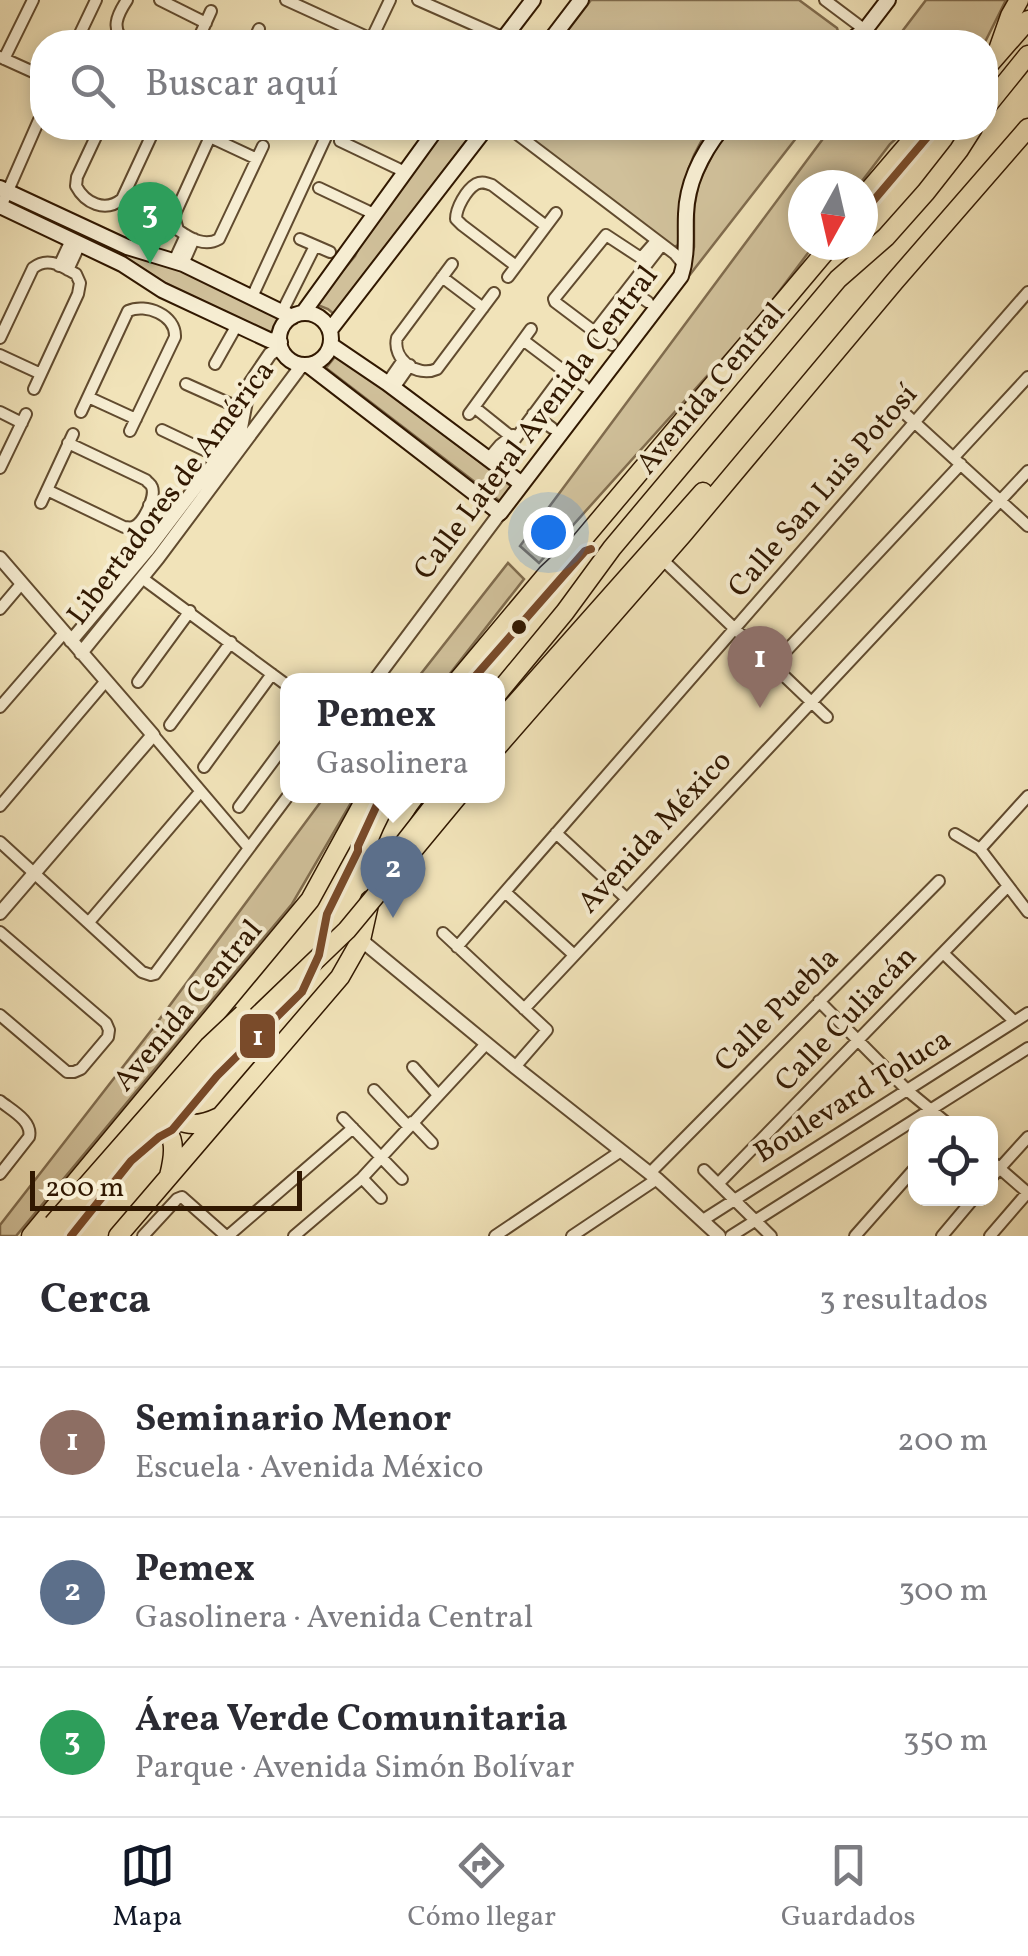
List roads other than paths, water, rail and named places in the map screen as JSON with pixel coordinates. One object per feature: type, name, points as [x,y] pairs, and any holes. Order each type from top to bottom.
[{"type":"highway","points":[[998,46],[1018,0]]},
{"type":"highway","points":[[998,55],[1028,20]]},
{"type":"highway","points":[[998,92],[1028,55]]},
{"type":"highway","points":[[505,714],[686,512],[1028,111]]},
{"type":"highway","points":[[505,738],[684,534],[1028,128]]},
{"type":"highway","points":[[878,180],[912,140]]},
{"type":"highway","name":"Avenida Central","points":[[505,684],[612,548],[838,280],[886,237],[965,140]]},
{"type":"highway","name":"Avenida Central","points":[[464,673],[547,574],[591,530],[818,260]]},
{"type":"highway","name":"Avenida Central","points":[[31,1236],[310,900],[363,803]]},
{"type":"highway","points":[[118,1236],[340,976],[361,940],[386,846],[409,803]]},
{"type":"highway","points":[[53,1232],[209,1046],[338,922],[435,803]]},
{"type":"highway","points":[[53,1232],[217,1056],[347,930],[452,803]]},
{"type":"highway","points":[[171,1067],[163,1102],[173,1118],[195,1124],[222,1115]]},
{"type":"highway","points":[[120,1130],[145,1122],[164,1128],[173,1140],[167,1181]]},
{"type":"main road","points":[[510,30],[533,0]]},
{"type":"main road","points":[[558,30],[581,0]]},
{"type":"main road","points":[[865,30],[880,3]]},
{"type":"main road","points":[[428,140],[374,214],[282,327],[280,344],[289,359],[305,365],[500,513]]},
{"type":"main road","points":[[305,365],[325,356],[330,338],[477,140]]},
{"type":"main road","name":"Calle Lateral Avenida Central","points":[[500,513],[680,276],[691,185],[714,140]]},
{"type":"main road","points":[[3,189],[292,314],[319,317],[330,338],[522,484]]},
{"type":"main road","points":[[0,207],[122,264],[166,292],[280,344]]},
{"type":"street","points":[[30,71],[2,58],[33,0]]},
{"type":"street","points":[[160,0],[206,23]]},
{"type":"street","points":[[286,0],[350,30]]},
{"type":"street","points":[[378,30],[390,0]]},
{"type":"street","points":[[418,0],[482,30]]},
{"type":"street","points":[[826,0],[865,30]]},
{"type":"street","points":[[82,30],[95,1],[121,5],[116,30]]},
{"type":"street","points":[[202,30],[211,11]]},
{"type":"street","points":[[0,207],[3,189],[30,136]]},
{"type":"street","points":[[94,140],[77,177],[78,190],[91,201],[110,206],[122,199],[149,140]]},
{"type":"street","points":[[208,140],[173,221],[190,237],[210,243],[219,238],[263,146]]},
{"type":"street","points":[[225,140],[257,159]]},
{"type":"street","points":[[252,297],[324,140]]},
{"type":"street","points":[[525,140],[675,254],[684,265]]},
{"type":"street","points":[[340,141],[405,172]]},
{"type":"street","points":[[445,180],[466,196]]},
{"type":"street","points":[[516,266],[456,219],[456,209],[475,185],[483,182],[546,226]]},
{"type":"street","points":[[319,188],[374,214]]},
{"type":"street","points":[[81,225],[91,201]]},
{"type":"street","points":[[508,277],[556,212]]},
{"type":"street","points":[[612,344],[550,305],[604,236],[641,258],[658,243]]},
{"type":"street","points":[[179,262],[190,237]]},
{"type":"street","points":[[300,239],[330,252]]},
{"type":"street","points":[[64,268],[76,242]]},
{"type":"street","points":[[596,331],[658,243]]},
{"type":"street","points":[[292,314],[315,246]]},
{"type":"street","points":[[0,338],[33,268],[40,262],[48,261],[76,274],[80,283],[78,294],[34,389]]},
{"type":"street","points":[[452,264],[397,338],[396,352],[406,363],[421,372],[437,369],[494,292]]},
{"type":"street","points":[[442,277],[483,308]]},
{"type":"street","points":[[629,289],[648,302]]},
{"type":"street","points":[[156,313],[166,292]]},
{"type":"street","name":"Calle San Luis Potosí","points":[[457,947],[1028,292]]},
{"type":"street","points":[[81,412],[128,312],[144,308],[172,321],[176,329],[130,431]]},
{"type":"street","points":[[215,364],[236,325]]},
{"type":"street","points":[[514,436],[471,410],[531,328]]},
{"type":"street","points":[[523,340],[584,386]]},
{"type":"street","name":"Libertadores de América","points":[[68,637],[171,519],[241,428],[248,386],[280,344]]},
{"type":"street","points":[[0,354],[41,374]]},
{"type":"street","points":[[391,386],[406,363]]},
{"type":"street","name":"Libertadores de América","points":[[81,653],[305,365]]},
{"type":"street","points":[[492,462],[565,372]]},
{"type":"street","points":[[773,665],[1028,377]]},
{"type":"street","points":[[186,384],[244,410]]},
{"type":"street","points":[[88,396],[136,419]]},
{"type":"street","points":[[902,410],[1028,526]]},
{"type":"street","points":[[0,412],[24,418],[0,468]]},
{"type":"street","points":[[533,414],[552,428]]},
{"type":"street","points":[[162,430],[218,456]]},
{"type":"street","points":[[41,503],[47,490],[71,438],[146,480],[154,492],[139,523],[124,527],[47,490]]},
{"type":"street","name":"Avenida México","points":[[524,1008],[1028,471]]},
{"type":"street","points":[[147,509],[171,519]]},
{"type":"street","name":"Calle Lateral Avenida Central","points":[[380,673],[500,513]]},
{"type":"street","points":[[0,558],[249,848]]},
{"type":"street","points":[[665,562],[827,717]]},
{"type":"street","points":[[142,578],[280,680]]},
{"type":"street","points":[[0,609],[22,583]]},
{"type":"street","points":[[138,682],[190,612]]},
{"type":"street","points":[[0,707],[68,637]]},
{"type":"street","points":[[170,725],[232,642]]},
{"type":"street","points":[[204,767],[272,674]]},
{"type":"street","points":[[0,806],[105,682]]},
{"type":"street","points":[[0,913],[153,735]]},
{"type":"street","points":[[238,807],[280,752]]},
{"type":"street","points":[[88,922],[200,792]]},
{"type":"street","points":[[980,850],[1028,798]]},
{"type":"street","points":[[0,842],[142,972],[152,976],[283,803]]},
{"type":"street","points":[[556,833],[626,898]]},
{"type":"street","points":[[955,834],[980,850],[1028,912]]},
{"type":"street","name":"Calle Puebla","points":[[572,1236],[654,1176],[939,881]]},
{"type":"street","name":"Calle Culiacán","points":[[718,1184],[1008,886]]},
{"type":"street","points":[[505,892],[573,954]]},
{"type":"street","points":[[0,932],[106,1023],[108,1037],[81,1069],[68,1072],[0,1015]]},
{"type":"street","points":[[443,933],[546,1030],[514,1068]]},
{"type":"street","points":[[361,940],[514,1068],[654,1176],[719,1236]]},
{"type":"street","points":[[943,953],[1014,1022]]},
{"type":"street","points":[[819,1001],[937,1116]]},
{"type":"street","name":"Boulevard Toluca","points":[[703,1220],[1028,1013]]},
{"type":"street","points":[[294,1236],[362,1178],[486,1044]]},
{"type":"street","name":"Boulevard Toluca","points":[[731,1236],[1028,1048]]},
{"type":"street","points":[[413,1067],[438,1094]]},
{"type":"street","points":[[374,1090],[432,1143]]},
{"type":"street","points":[[0,1101],[31,1130],[0,1174]]},
{"type":"street","points":[[343,1118],[402,1179]]},
{"type":"street","points":[[143,1236],[182,1197],[227,1236],[353,1128]]},
{"type":"street","points":[[998,1162],[1028,1138]]},
{"type":"street","points":[[495,1236],[621,1151]]},
{"type":"street","points":[[990,1236],[1028,1192],[998,1167]]},
{"type":"street","points":[[704,1170],[771,1236]]},
{"type":"street","points":[[855,1236],[908,1177]]},
{"type":"street","points":[[362,1178],[381,1198]]},
{"type":"street","points":[[942,1236],[967,1206]]},
{"type":"street","points":[[153,1226],[163,1236]]},
{"type":"place","name":"Área Verde Comunitaria","points":[[150,264]]},
{"type":"place","name":"Seminario Menor","points":[[760,708]]},
{"type":"place","name":"Pemex","points":[[393,918]]}]
